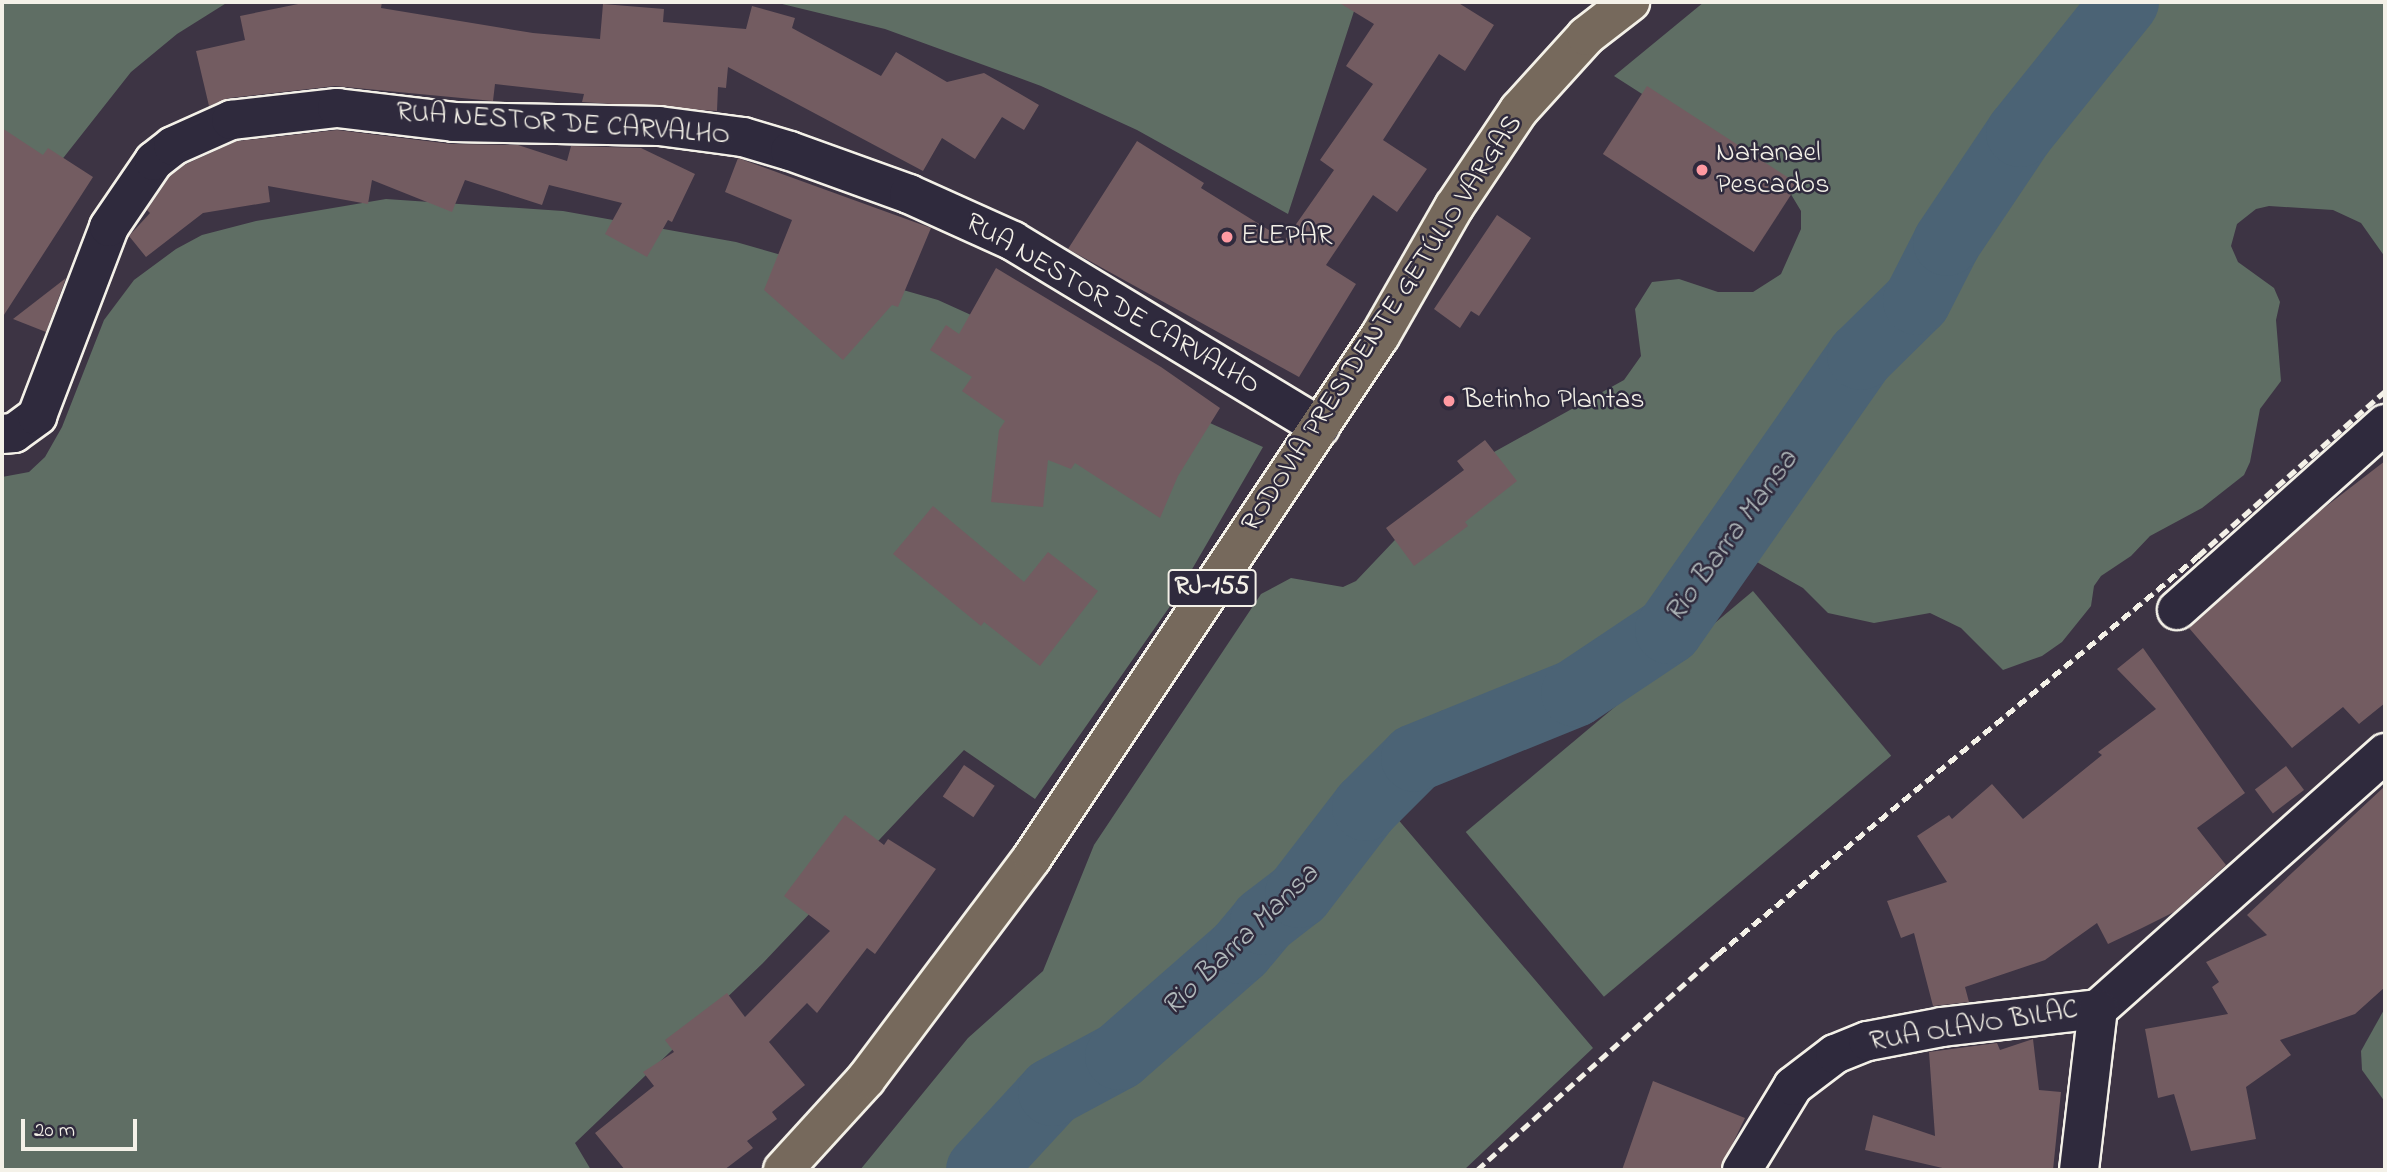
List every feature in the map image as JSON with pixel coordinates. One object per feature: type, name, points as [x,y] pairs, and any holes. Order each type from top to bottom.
[{"type":"main road","name":"RODOVIA PRESIDENTE GETÚLIO VARGAS","points":[[783,1170],[866,1079],[1032,858],[1320,427],[1519,110],[1586,36],[1630,2]]},
{"type":"street","name":"RUA NESTOR DE CARVALHO","points":[[2,434],[14,433],[37,416],[109,227],[154,161],[173,146],[232,120],[337,108],[454,122],[659,126],[743,138],[790,151],[909,194],[1013,241],[1320,427]]},
{"type":"street","points":[[2177,610],[2385,424]]},
{"type":"street","points":[[2079,1170],[2098,1009],[2385,753]]},
{"type":"street","name":"RUA OLAVO BILAC","points":[[1742,1170],[1793,1086],[1835,1054],[1868,1041],[1942,1027],[2098,1009]]},
{"type":"green space","points":[[2,2],[228,2],[177,34],[131,72],[23,209],[2,252]]},
{"type":"green space","points":[[774,2],[1357,2],[1288,214],[1137,130],[1041,86],[885,29]]},
{"type":"green space","points":[[1704,2],[2106,2],[1953,201],[1901,289],[1679,580],[1646,616],[1553,685],[1511,703],[1441,711],[1361,767],[1340,787],[1287,881],[1225,949],[1107,1040],[1052,1069],[962,1170],[860,1170],[968,1038],[1043,971],[1094,845],[1261,594],[1291,578],[1343,587],[1356,581],[1412,522],[1485,457],[1624,380],[1641,356],[1635,309],[1652,282],[1679,279],[1718,292],[1753,292],[1781,274],[1801,229],[1801,211],[1786,186],[1614,76]]},
{"type":"green space","points":[[2147,2],[2385,2],[2385,257],[2361,223],[2333,210],[2269,206],[2256,209],[2237,224],[2231,246],[2238,262],[2274,288],[2280,302],[2276,320],[2281,381],[2260,409],[2250,462],[2244,475],[2202,508],[2150,536],[2131,556],[2101,576],[2094,586],[2091,606],[2062,642],[2042,656],[2003,670],[1961,628],[1930,613],[1874,623],[1828,613],[1803,588],[1748,557],[1870,374],[1928,301],[2028,144]]},
{"type":"green space","points":[[386,199],[563,211],[736,242],[938,300],[1263,447],[1173,602],[1035,799],[964,750],[763,963],[575,1143],[591,1170],[2,1170],[2,477],[29,472],[45,457],[62,427],[104,320],[134,280],[176,249],[202,235],[256,221]]},
{"type":"green space","points":[[1753,591],[1891,756],[1604,997],[1466,832]]},
{"type":"green space","points":[[1390,810],[1593,1048],[1464,1170],[1015,1170],[1057,1112],[1124,1077],[1316,896]]},
{"type":"green space","points":[[2385,1008],[2385,1102],[2362,1070],[2361,1051]]},
{"type":"building","points":[[308,2],[382,2],[381,8],[533,33],[600,39],[603,4],[664,9],[663,22],[746,29],[752,6],[795,18],[792,28],[881,76],[896,52],[947,82],[984,73],[1039,105],[1024,130],[1002,117],[975,159],[942,138],[923,171],[728,67],[726,88],[718,87],[717,111],[582,102],[584,94],[495,84],[493,101],[335,86],[229,98],[209,106],[196,51],[245,40],[240,16]]},
{"type":"building","points":[[1338,2],[1457,2],[1494,25],[1465,71],[1439,54],[1383,140],[1427,169],[1397,212],[1373,195],[1326,265],[1356,284],[1299,377],[1068,249],[1137,141],[1204,183],[1201,188],[1285,240],[1334,170],[1320,160],[1373,84],[1346,66],[1374,24]]},
{"type":"building","name":"Natanael Pescados","points":[[1647,86],[1798,184],[1754,252],[1603,154]]},
{"type":"building","points":[[2,128],[43,155],[48,148],[93,177],[2,318]]},
{"type":"building","points":[[337,130],[451,144],[518,145],[567,161],[571,146],[641,148],[695,174],[672,222],[668,220],[647,257],[605,234],[622,203],[549,185],[542,205],[465,180],[452,212],[372,180],[368,204],[268,186],[270,202],[203,213],[146,257],[129,236],[150,213],[147,210],[170,176],[184,165],[237,141]]},
{"type":"building","points":[[738,158],[931,228],[898,307],[892,305],[843,360],[764,290],[792,220],[725,192]]},
{"type":"building","points":[[1497,215],[1531,238],[1479,316],[1471,311],[1460,328],[1434,309]]},
{"type":"building","points":[[996,268],[1161,367],[1220,408],[1178,476],[1160,518],[1075,463],[1071,469],[1048,460],[1043,507],[991,502],[999,430],[1005,421],[962,391],[972,377],[930,350],[946,325],[959,334]]},
{"type":"building","points":[[66,278],[46,332],[13,319]]},
{"type":"building","points":[[1485,440],[1517,481],[1465,522],[1468,526],[1414,566],[1386,528],[1464,470],[1457,461]]},
{"type":"building","points":[[2385,461],[2385,703],[2359,724],[2343,707],[2292,748],[2189,628],[2320,511]]},
{"type":"building","points":[[933,506],[1024,582],[1048,552],[1098,591],[1040,666],[984,622],[981,626],[893,554]]},
{"type":"building","points":[[2143,648],[2245,793],[2197,828],[2226,865],[2174,912],[2142,928],[2108,944],[2097,923],[2045,960],[1965,987],[1969,1002],[1933,1006],[1914,933],[1901,938],[1887,901],[1947,882],[1917,836],[1949,815],[1952,819],[1992,784],[2023,819],[2102,755],[2098,752],[2156,709],[2117,669]]},
{"type":"building","points":[[964,765],[995,786],[973,817],[943,797]]},
{"type":"building","points":[[2286,766],[2304,790],[2273,813],[2255,789]]},
{"type":"building","points":[[2385,786],[2385,987],[2355,1014],[2280,1040],[2291,1055],[2246,1087],[2256,1139],[2191,1151],[2174,1094],[2158,1098],[2145,1029],[2228,1014],[2212,987],[2219,982],[2206,962],[2267,935],[2247,915]]},
{"type":"building","points":[[845,815],[884,845],[888,839],[936,869],[875,954],[867,948],[817,1013],[807,1003],[769,1042],[805,1085],[772,1112],[777,1119],[747,1141],[753,1148],[724,1170],[625,1170],[595,1133],[654,1086],[643,1072],[674,1052],[665,1040],[727,993],[745,1017],[830,931],[784,896]]},
{"type":"building","points":[[2033,1039],[2039,1090],[2061,1092],[2053,1170],[1951,1170],[1865,1150],[1873,1115],[1935,1136],[1929,1052],[1997,1043],[2000,1050]]},
{"type":"building","points":[[1653,1081],[1745,1118],[1720,1170],[1622,1170]]},
{"type":"waterway","name":"Rio Barra Mansa","points":[[980,1170],[1052,1092],[1119,1056],[1240,950],[1264,921],[1299,894],[1366,807],[1415,758],[1575,693],[1669,630],[1861,356],[1917,301],[1947,242],[2020,133],[2125,2]]},
{"type":"railway","points":[[1477,1170],[1718,954],[2198,556],[2385,391]]},
{"type":"place","name":"Natanael Pescados","points":[[1702,170]]},
{"type":"place","name":"ELEPAR","points":[[1227,237]]},
{"type":"place","name":"Betinho Plantas","points":[[1449,401]]}]
